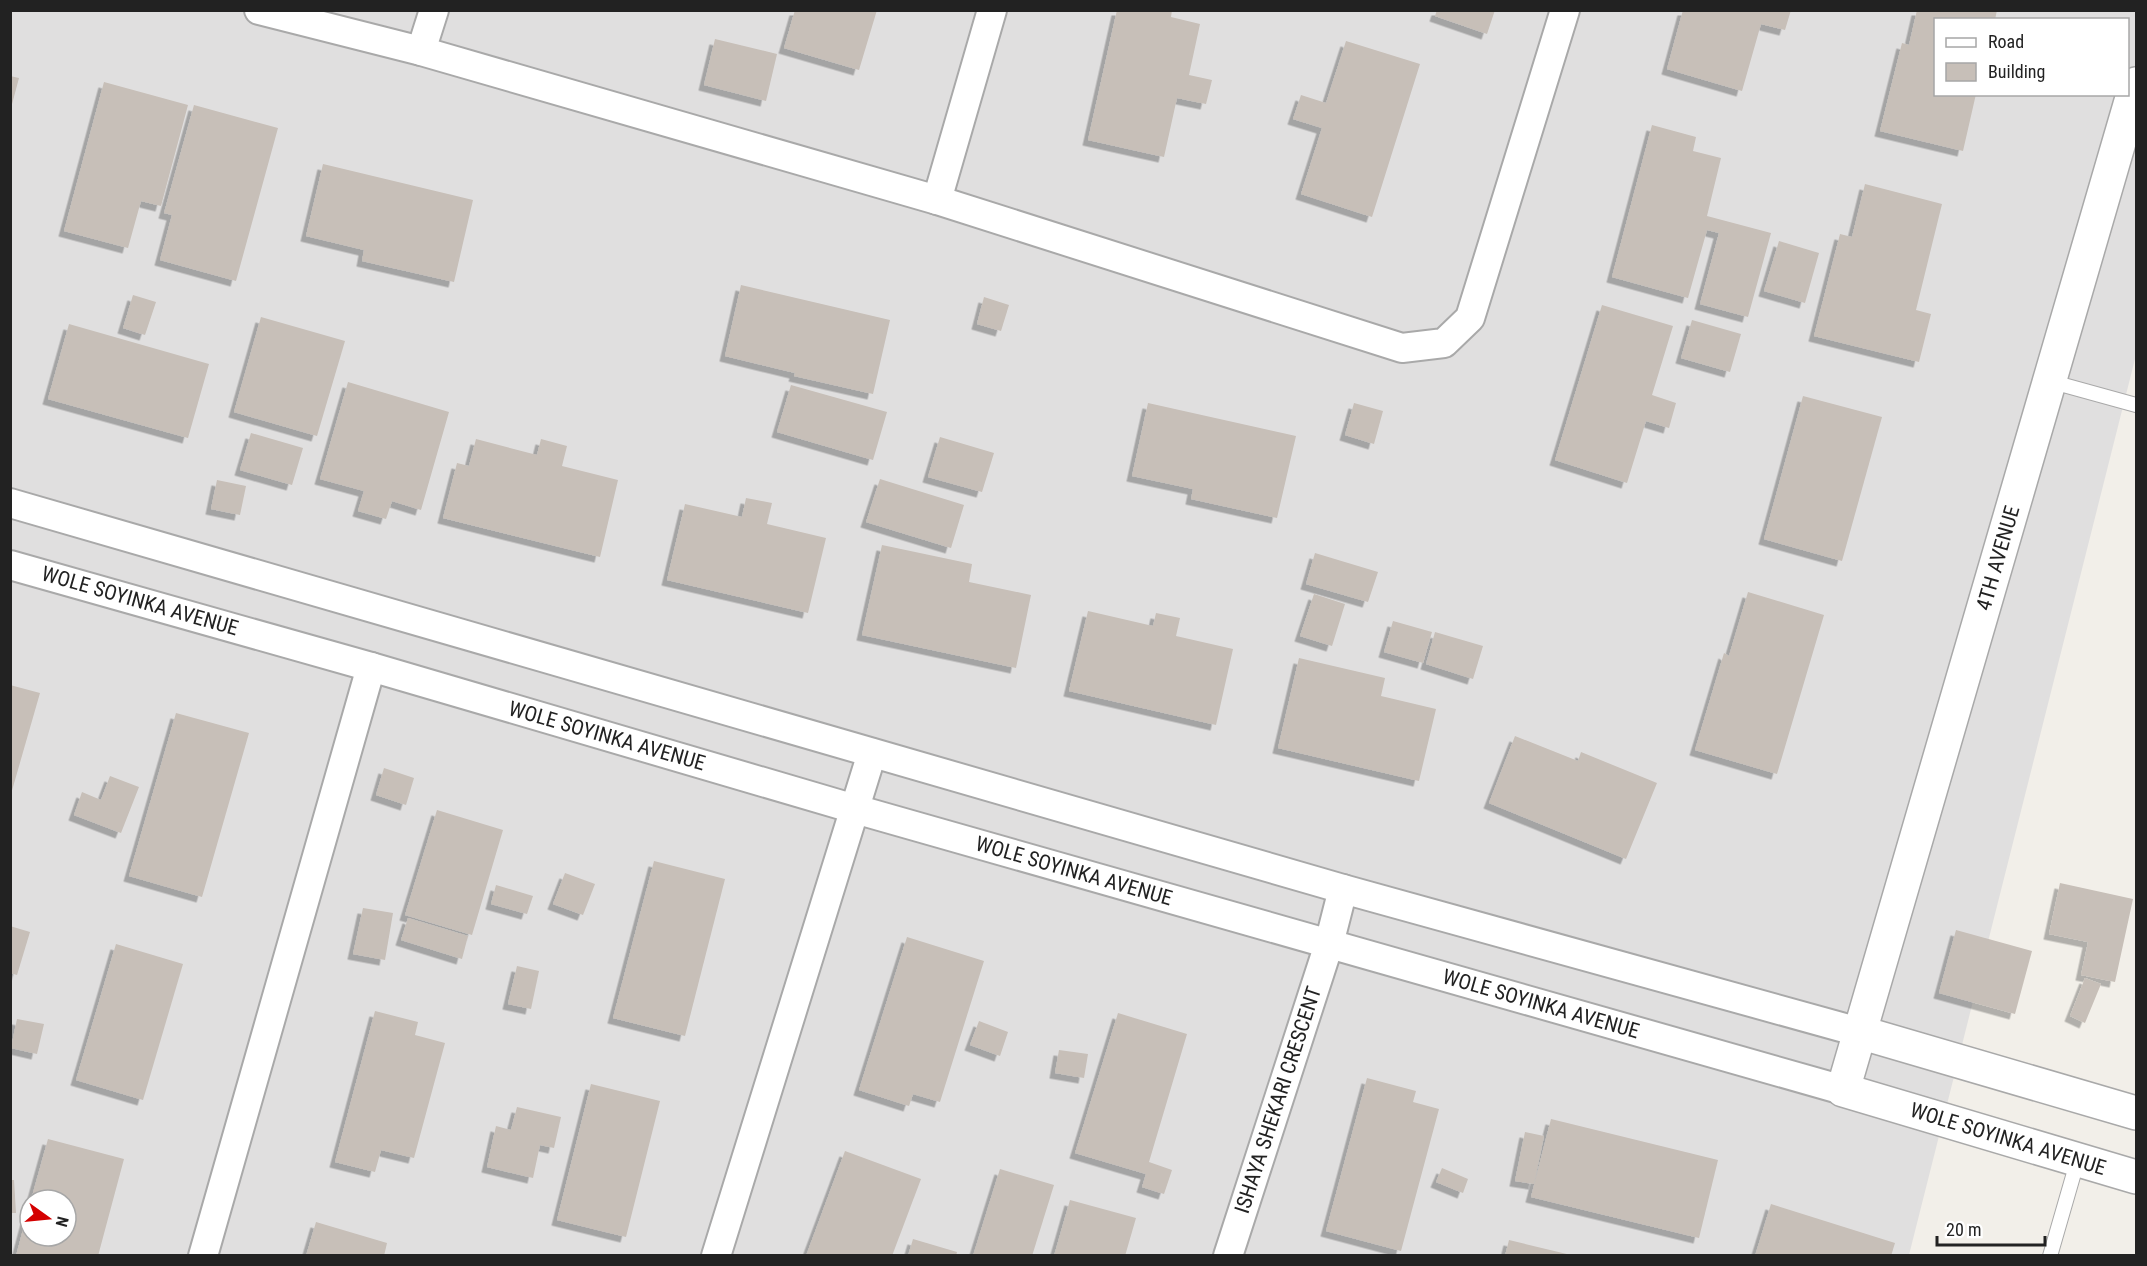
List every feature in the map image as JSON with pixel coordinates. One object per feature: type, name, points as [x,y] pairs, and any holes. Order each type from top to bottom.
[{"type":"street","points":[[258,10],[421,51],[937,200],[1402,348],[1444,343],[1470,318],[1565,10]]},
{"type":"street","points":[[421,51],[434,10]]},
{"type":"street","points":[[937,200],[992,10]]},
{"type":"street","name":"4TH AVENUE","points":[[1843,1090],[2136,84]]},
{"type":"street","points":[[10,503],[1343,889],[1859,1032],[2136,1113]]},
{"type":"street","name":"WOLE SOYINKA AVENUE","points":[[10,565],[1843,1090],[2136,1177]]},
{"type":"street","points":[[203,1256],[371,667]]},
{"type":"street","points":[[716,1256],[872,753]]},
{"type":"street","name":"ISHAYA SHEKARI CRESCENT","points":[[1228,1256],[1329,944],[1343,889]]},
{"type":"lane","points":[[2049,381],[2136,405]]},
{"type":"lane","points":[[2050,1256],[2078,1159]]},
{"type":"shaded area","points":[[10,11],[2136,11],[2136,355],[1909,1255],[11,1255]]},
{"type":"building","points":[[795,10],[877,10],[859,70],[784,48]]},
{"type":"building","points":[[1117,10],[1172,10],[1171,17],[1200,24],[1189,75],[1212,80],[1206,104],[1177,98],[1164,157],[1088,140]]},
{"type":"building","points":[[1437,10],[1495,10],[1487,34],[1435,16]]},
{"type":"building","points":[[1683,10],[1791,10],[1785,30],[1761,24],[1742,91],[1667,69]]},
{"type":"building","points":[[1917,10],[1997,10],[1995,18],[1934,18],[1934,96],[1976,96],[1963,151],[1880,131],[1902,43],[1909,45]]},
{"type":"building","points":[[715,39],[777,54],[766,101],[704,85]]},
{"type":"building","points":[[1346,41],[1420,64],[1372,217],[1301,194],[1322,128],[1293,119],[1301,95],[1326,103]]},
{"type":"building","points":[[10,76],[19,78],[11,108],[10,108]]},
{"type":"building","points":[[104,82],[188,105],[161,206],[141,201],[128,248],[64,231]]},
{"type":"building","points":[[194,105],[278,128],[236,281],[160,260],[172,215],[164,213]]},
{"type":"building","points":[[1652,125],[1696,137],[1693,151],[1721,158],[1707,216],[1771,233],[1748,317],[1700,304],[1719,233],[1707,230],[1688,298],[1612,277]]},
{"type":"building","points":[[323,164],[473,200],[454,282],[362,261],[364,250],[306,236]]},
{"type":"building","points":[[1865,184],[1942,204],[1916,310],[1931,314],[1919,362],[1814,336],[1840,234],[1852,237]]},
{"type":"building","points":[[1779,241],[1819,253],[1805,303],[1764,291]]},
{"type":"building","points":[[741,285],[890,320],[873,394],[794,376],[795,373],[725,356]]},
{"type":"building","points":[[133,295],[156,302],[145,335],[123,328]]},
{"type":"building","points":[[984,297],[1009,305],[1001,331],[977,324]]},
{"type":"building","points":[[1602,305],[1673,326],[1652,395],[1676,403],[1669,428],[1646,421],[1627,483],[1555,460]]},
{"type":"building","points":[[261,317],[345,341],[317,436],[234,412]]},
{"type":"building","points":[[1692,320],[1741,334],[1730,372],[1681,358]]},
{"type":"building","points":[[69,324],[209,364],[188,438],[48,399]]},
{"type":"building","points":[[348,382],[449,412],[421,510],[392,501],[386,519],[358,511],[364,491],[320,479]]},
{"type":"building","points":[[791,385],[887,412],[873,460],[777,432]]},
{"type":"building","points":[[1803,396],[1882,417],[1842,561],[1764,539]]},
{"type":"building","points":[[1148,403],[1296,436],[1277,518],[1191,499],[1193,489],[1132,476]]},
{"type":"building","points":[[1354,403],[1383,411],[1374,444],[1345,435]]},
{"type":"building","points":[[251,433],[303,448],[292,485],[240,470]]},
{"type":"building","points":[[940,437],[994,453],[982,492],[928,477]]},
{"type":"building","points":[[476,439],[537,455],[541,439],[567,446],[562,466],[618,480],[600,557],[443,518],[457,463],[469,466]]},
{"type":"building","points":[[880,479],[964,505],[951,548],[866,522]]},
{"type":"building","points":[[217,480],[246,486],[240,515],[211,509]]},
{"type":"building","points":[[746,498],[772,503],[767,524],[826,538],[808,613],[667,580],[685,504],[742,517]]},
{"type":"building","points":[[882,545],[972,564],[969,582],[1031,595],[1016,668],[862,635]]},
{"type":"building","points":[[1315,553],[1378,572],[1368,602],[1306,584]]},
{"type":"building","points":[[1748,592],[1824,615],[1777,774],[1695,750],[1724,653],[1729,656]]},
{"type":"building","points":[[1314,594],[1345,604],[1332,646],[1300,636]]},
{"type":"building","points":[[1088,611],[1153,626],[1156,613],[1180,618],[1176,636],[1233,649],[1216,725],[1069,691]]},
{"type":"building","points":[[1393,621],[1432,632],[1423,663],[1384,652]]},
{"type":"building","points":[[1435,632],[1483,646],[1473,679],[1426,664]]},
{"type":"building","points":[[1299,658],[1385,678],[1381,696],[1436,709],[1419,781],[1278,748]]},
{"type":"building","points":[[10,685],[40,693],[11,794],[10,793]]},
{"type":"building","points":[[176,713],[249,733],[202,897],[129,876]]},
{"type":"building","points":[[1515,736],[1578,761],[1581,752],[1657,783],[1626,859],[1489,803]]},
{"type":"building","points":[[384,768],[414,778],[406,805],[376,795]]},
{"type":"building","points":[[110,776],[139,787],[121,833],[74,815],[82,792],[101,800]]},
{"type":"building","points":[[437,810],[503,830],[472,935],[405,915]]},
{"type":"building","points":[[654,861],[725,879],[685,1036],[613,1018]]},
{"type":"building","points":[[565,873],[595,884],[583,915],[553,904]]},
{"type":"building","points":[[2060,883],[2133,899],[2115,982],[2081,975],[2088,942],[2049,934]]},
{"type":"building","points":[[496,885],[533,896],[527,914],[491,904]]},
{"type":"building","points":[[363,908],[393,913],[385,960],[353,954]]},
{"type":"building","points":[[408,918],[468,936],[462,959],[401,940]]},
{"type":"building","points":[[10,926],[30,932],[17,975],[10,973]]},
{"type":"building","points":[[1956,930],[2032,951],[2015,1014],[1939,993]]},
{"type":"building","points":[[907,937],[984,961],[940,1102],[913,1094],[909,1106],[859,1090]]},
{"type":"building","points":[[116,944],[183,964],[143,1100],[76,1080]]},
{"type":"building","points":[[517,966],[539,971],[531,1009],[508,1004]]},
{"type":"building","points":[[2085,978],[2101,984],[2085,1023],[2070,1016]]},
{"type":"building","points":[[375,1011],[418,1022],[415,1035],[445,1043],[414,1158],[381,1150],[375,1172],[335,1162]]},
{"type":"building","points":[[1118,1013],[1187,1034],[1149,1162],[1172,1170],[1164,1194],[1142,1187],[1146,1174],[1075,1153]]},
{"type":"building","points":[[17,1019],[44,1024],[37,1054],[11,1048]]},
{"type":"building","points":[[979,1021],[1008,1032],[1000,1056],[970,1045]]},
{"type":"building","points":[[1059,1050],[1088,1054],[1084,1078],[1055,1073]]},
{"type":"building","points":[[1367,1078],[1416,1091],[1413,1102],[1439,1109],[1401,1251],[1326,1231]]},
{"type":"building","points":[[591,1084],[660,1101],[626,1237],[557,1220]]},
{"type":"building","points":[[517,1107],[561,1117],[554,1148],[540,1145],[533,1178],[487,1167],[496,1126],[511,1130]]},
{"type":"building","points":[[1551,1119],[1718,1160],[1699,1238],[1531,1197]]},
{"type":"building","points":[[1525,1132],[1544,1136],[1534,1184],[1515,1181]]},
{"type":"building","points":[[48,1139],[124,1159],[98,1256],[16,1256],[18,1248],[78,1248],[78,1188],[34,1188]]},
{"type":"building","points":[[845,1151],[921,1179],[892,1256],[806,1256]]},
{"type":"building","points":[[1442,1168],[1468,1179],[1463,1193],[1436,1182]]},
{"type":"building","points":[[1000,1169],[1054,1185],[1032,1256],[973,1256]]},
{"type":"building","points":[[10,1180],[14,1180],[16,1213],[10,1213]]},
{"type":"building","points":[[1070,1200],[1136,1218],[1125,1256],[1054,1256]]},
{"type":"building","points":[[1771,1204],[1895,1243],[1891,1256],[1755,1256]]},
{"type":"building","points":[[316,1222],[387,1243],[384,1256],[306,1256]]},
{"type":"building","points":[[913,1239],[957,1252],[956,1256],[908,1256]]},
{"type":"building","points":[[1509,1240],[1571,1255],[1571,1256],[1505,1256]]}]
